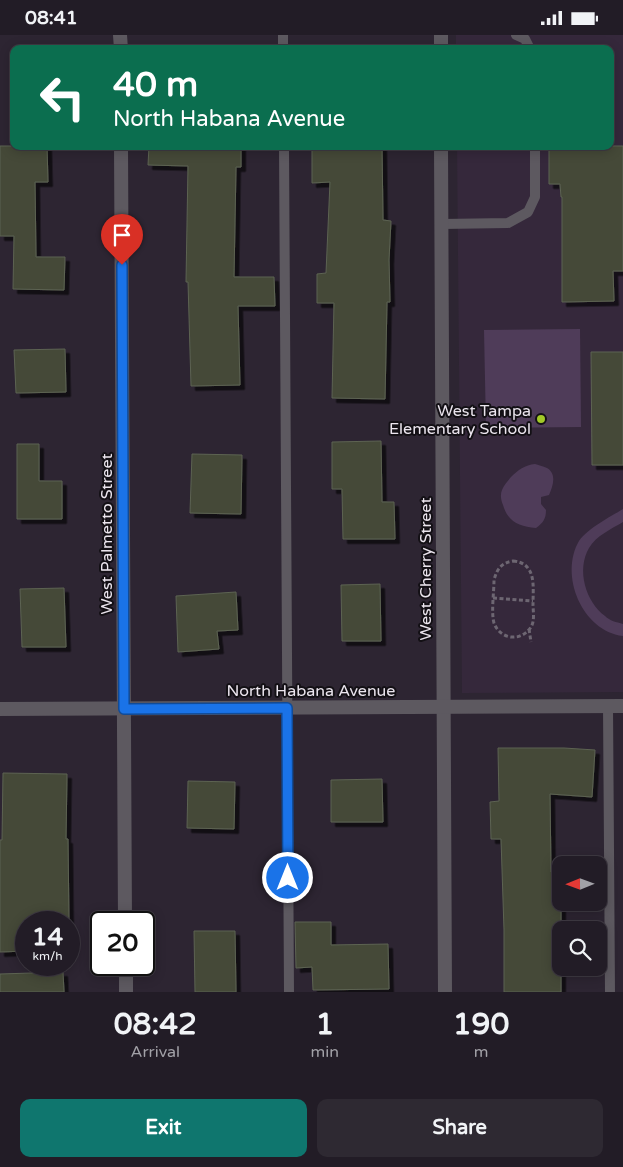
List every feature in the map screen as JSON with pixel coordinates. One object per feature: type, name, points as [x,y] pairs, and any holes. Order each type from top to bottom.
[{"type":"street","name":"West Palmetto Street","points":[[121,150],[125,911]]},
{"type":"street","name":"West Cherry Street","points":[[441,150],[445,992]]},
{"type":"street","name":"North Habana Avenue","points":[[0,709],[623,706]]},
{"type":"street","points":[[126,976],[126,992]]},
{"type":"lane","points":[[516,35],[524,39],[528,45]]},
{"type":"lane","points":[[284,150],[289,992]]},
{"type":"lane","points":[[442,224],[508,223],[528,212],[535,197],[535,150]]},
{"type":"lane","points":[[608,706],[610,992]]},
{"type":"path","points":[[518,561],[527,567],[533,578],[533,601],[532,627],[518,637],[506,636],[500,633],[494,623],[494,580],[498,568],[507,562],[518,561]]},
{"type":"path","points":[[494,598],[533,601]]},
{"type":"path","points":[[529,629],[531,643]]},
{"type":"shaded area","name":"West Tampa Elementary School","points":[[456,35],[623,35],[623,692],[462,693],[457,150],[614,150],[614,45],[456,45]]},
{"type":"shaded area","points":[[580,329],[581,427],[486,428],[484,330]]},
{"type":"shaded area","points":[[535,464],[545,467],[552,473],[553,477],[549,495],[541,497],[541,504],[546,510],[545,518],[536,528],[524,526],[511,519],[505,511],[501,496],[504,486],[514,474],[525,467]]},
{"type":"shaded area","points":[[623,509],[623,522],[600,536],[589,548],[583,566],[583,575],[588,594],[593,603],[607,618],[623,624],[623,636],[609,632],[596,624],[586,613],[573,585],[572,569],[573,555],[583,536]]},
{"type":"building","points":[[0,146],[10,146],[10,150],[47,150],[48,182],[35,182],[36,257],[65,257],[64,290],[13,289],[14,236],[0,236]]},
{"type":"building","points":[[614,146],[623,146],[623,271],[613,271],[614,301],[562,302],[562,197],[560,184],[549,184],[549,150],[614,150]]},
{"type":"building","points":[[149,150],[241,150],[241,167],[236,167],[234,277],[274,277],[275,306],[238,306],[240,385],[191,386],[188,282],[186,282],[188,166],[148,165]]},
{"type":"building","points":[[312,150],[382,150],[383,220],[391,221],[389,260],[390,302],[387,302],[385,399],[332,398],[334,303],[317,303],[317,274],[326,273],[330,182],[312,183]]},
{"type":"building","points":[[65,349],[66,392],[16,393],[14,350]]},
{"type":"building","points":[[591,352],[623,352],[623,465],[592,465]]},
{"type":"building","points":[[381,441],[382,502],[394,502],[395,539],[343,539],[342,489],[332,489],[332,442]]},
{"type":"building","points":[[17,444],[39,444],[39,481],[62,481],[62,519],[17,519]]},
{"type":"building","points":[[192,454],[242,455],[241,514],[190,513]]},
{"type":"building","points":[[380,584],[381,641],[342,641],[341,585]]},
{"type":"building","points":[[64,588],[66,647],[22,647],[20,589]]},
{"type":"building","points":[[236,592],[238,630],[217,631],[219,649],[178,652],[176,596]]},
{"type":"building","points":[[498,748],[595,750],[592,797],[550,794],[552,911],[561,911],[561,921],[552,921],[552,976],[561,976],[561,992],[504,992],[501,839],[491,839],[490,802],[499,801]]},
{"type":"building","points":[[3,773],[67,774],[66,839],[68,839],[69,911],[15,911],[15,951],[0,952],[0,840],[2,840]]},
{"type":"building","points":[[382,779],[383,822],[331,822],[331,780]]},
{"type":"building","points":[[188,781],[235,782],[234,829],[187,828]]},
{"type":"building","points":[[295,922],[331,922],[331,945],[388,944],[389,989],[313,990],[312,967],[296,968]]},
{"type":"building","points":[[194,931],[235,931],[236,992],[195,992]]},
{"type":"building","points":[[0,974],[15,974],[15,976],[63,976],[64,992],[0,992]]},
{"type":"place","name":"West Tampa Elementary School","points":[[541,419]]},
{"type":"route","points":[[122,265],[124,709],[287,708],[288,878]]}]
